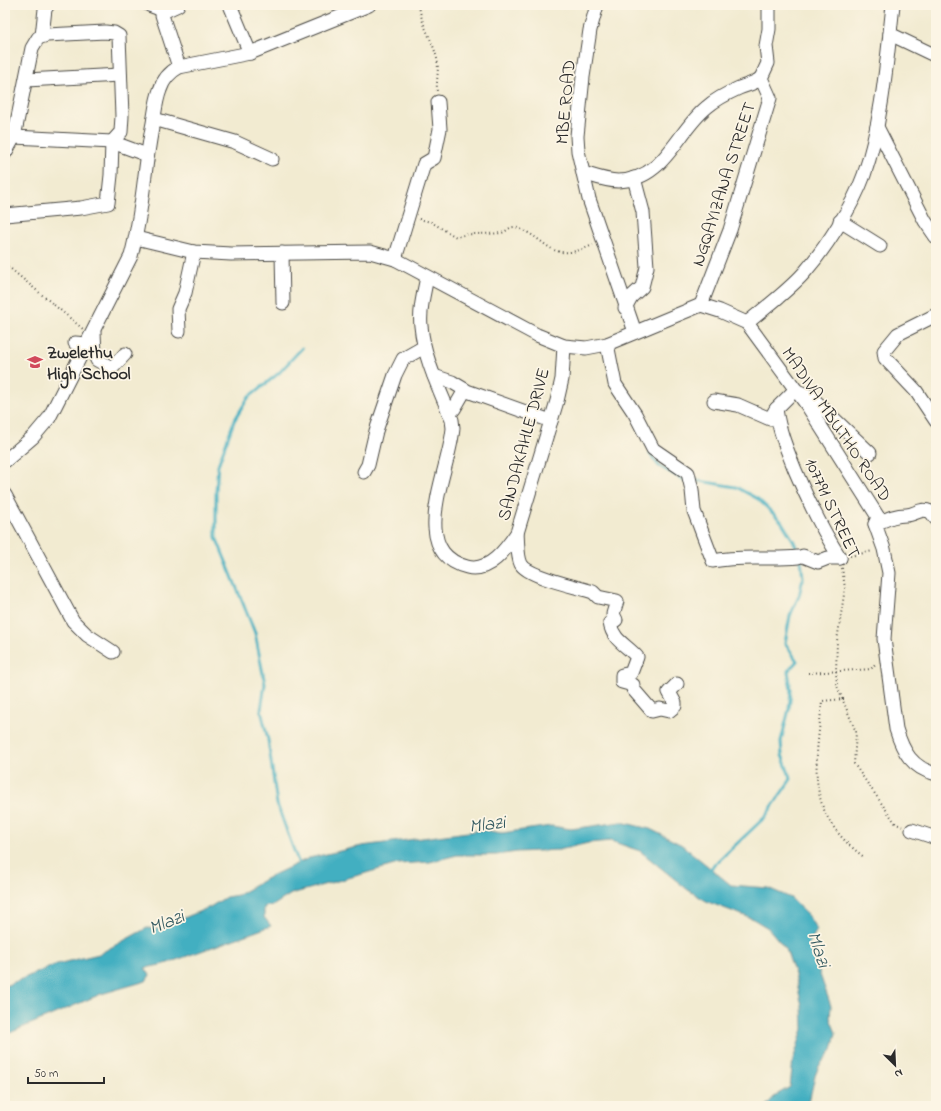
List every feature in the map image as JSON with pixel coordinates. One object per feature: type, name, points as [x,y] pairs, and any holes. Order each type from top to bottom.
[{"type":"street","points":[[42,36],[45,9],[48,5]]},
{"type":"street","points":[[149,5],[165,11]]},
{"type":"street","points":[[178,5],[165,11],[162,17],[179,67]]},
{"type":"street","points":[[230,5],[250,53]]},
{"type":"street","points":[[5,461],[33,437],[49,418],[87,338],[131,256],[136,238],[147,155],[160,89],[172,71],[179,67],[250,53],[369,5]]},
{"type":"street","name":"MBE ROAD","points":[[597,5],[590,30],[578,121],[578,151],[582,173],[602,241],[625,308],[635,332]]},
{"type":"street","name":"NGQAYIZANA STREET","points":[[701,305],[730,230],[770,98],[761,78],[768,63],[766,46],[768,5]]},
{"type":"street","points":[[136,238],[194,252],[230,254],[370,252],[395,259],[538,335],[564,346],[586,348],[608,344],[701,305],[720,310],[747,323],[790,288],[805,273],[840,220],[864,176],[877,126],[893,5]]},
{"type":"street","points":[[5,153],[14,137],[34,43],[42,36],[105,32],[114,33],[119,36],[121,132],[112,142],[108,203],[81,208],[5,215]]},
{"type":"street","points":[[890,34],[936,56]]},
{"type":"street","points":[[26,80],[120,75]]},
{"type":"street","points":[[582,173],[618,181],[647,174],[658,166],[695,119],[708,106],[739,88],[757,82],[761,78]]},
{"type":"street","points":[[395,259],[424,164],[434,158],[439,138],[438,102]]},
{"type":"street","points":[[154,118],[235,142],[272,159]]},
{"type":"street","points":[[877,126],[926,221],[936,237]]},
{"type":"street","points":[[14,137],[112,142],[147,155]]},
{"type":"street","points":[[625,308],[631,296],[642,286],[647,267],[643,212],[634,178]]},
{"type":"street","points":[[840,220],[880,246]]},
{"type":"street","points":[[179,331],[178,309],[185,293],[194,252]]},
{"type":"street","points":[[282,253],[283,303]]},
{"type":"street","name":"SANDAKAHLE DRIVE","points":[[427,277],[421,314],[424,347],[452,424],[452,436],[435,515],[435,534],[438,547],[447,557],[459,565],[472,568],[482,567],[504,551],[517,533],[551,421],[562,379],[564,346]]},
{"type":"street","points":[[936,315],[898,334],[884,351],[885,358],[916,391],[936,421]]},
{"type":"street","name":"MADIVA MBUTHO ROAD","points":[[747,323],[807,405],[878,517],[875,524],[884,549],[889,573],[884,620],[886,660],[896,729],[900,743],[907,757],[917,766],[936,774]]},
{"type":"street","points":[[87,338],[97,360],[114,367],[125,354]]},
{"type":"street","points":[[608,344],[615,384],[635,414],[653,449],[688,473],[692,490],[694,511],[713,561],[726,558],[800,556],[818,562],[828,558],[840,558]]},
{"type":"street","points":[[364,472],[368,465],[385,401],[397,370],[403,359],[424,347]]},
{"type":"street","points":[[434,376],[452,382],[465,390],[551,421]]},
{"type":"street","points":[[449,414],[454,409],[465,390]]},
{"type":"street","points":[[714,401],[738,405],[770,419],[776,409],[795,390],[810,397],[870,453]]},
{"type":"street","name":"107791 STREET","points":[[776,409],[781,436],[806,498],[819,525],[840,558]]},
{"type":"street","points":[[5,495],[15,511],[73,621],[88,635],[113,652]]},
{"type":"street","points":[[875,524],[900,514],[907,515],[920,510],[931,512],[936,519]]},
{"type":"street","points":[[517,533],[519,561],[524,569],[535,574],[593,592],[598,597],[617,601],[613,614],[616,620],[610,623],[611,632],[624,647],[632,651],[636,657],[631,673],[622,675],[622,682],[624,684],[630,683],[633,689],[652,712],[660,709],[669,711],[674,706],[675,703],[669,692],[677,684]]},
{"type":"street","points":[[912,830],[936,838]]},
{"type":"path","points":[[419,5],[420,16],[438,61],[438,102]]},
{"type":"path","points":[[408,216],[431,222],[456,237],[463,235],[502,233],[508,228],[515,227],[554,250],[565,253],[578,252],[602,241]]},
{"type":"path","points":[[5,264],[87,338]]},
{"type":"path","points":[[840,558],[884,549]]},
{"type":"path","name":"107791 STREET","points":[[840,558],[845,588],[837,641],[836,672],[837,686],[844,699],[856,732],[854,764],[896,824],[912,830]]},
{"type":"path","points":[[808,673],[836,672],[871,668],[879,660],[886,660]]},
{"type":"path","points":[[844,699],[822,701],[816,765],[818,795],[832,828],[854,850],[864,857]]},
{"type":"water","points":[[621,822],[650,829],[682,845],[731,885],[768,888],[791,898],[809,917],[817,930],[809,943],[831,1006],[830,1018],[836,1033],[832,1050],[819,1066],[815,1076],[808,1106],[766,1106],[776,1095],[790,1087],[793,1060],[803,1029],[802,1006],[795,975],[786,949],[768,928],[753,919],[708,902],[688,890],[640,851],[611,841],[588,843],[559,850],[517,852],[496,855],[457,855],[430,862],[398,864],[291,894],[274,905],[264,907],[264,917],[271,926],[165,964],[145,968],[150,975],[146,981],[101,994],[5,1035],[5,986],[57,964],[99,954],[147,928],[158,929],[210,907],[226,897],[238,895],[271,876],[309,858],[362,846],[483,830],[502,833],[551,826],[571,829]]},
{"type":"waterway","points":[[300,867],[277,804],[268,740],[261,710],[265,684],[255,633],[216,537],[216,491],[218,465],[234,421],[248,398],[279,373],[302,348]]},
{"type":"waterway","points":[[650,454],[659,466],[686,481]]},
{"type":"waterway","points":[[694,480],[736,487],[758,499],[781,521],[799,553]]},
{"type":"waterway","points":[[709,870],[765,817],[791,779],[782,755],[781,741],[789,709],[791,690],[788,671],[797,661],[785,643],[790,616],[799,596],[803,578],[801,560]]},
{"type":"place","name":"Zwelethu High School","points":[[35,362]]},
{"type":"water label","name":"Mlazi","points":[[487,823]]},
{"type":"water label","name":"Mlazi","points":[[166,921]]},
{"type":"water label","name":"Mlazi","points":[[820,949]]}]
